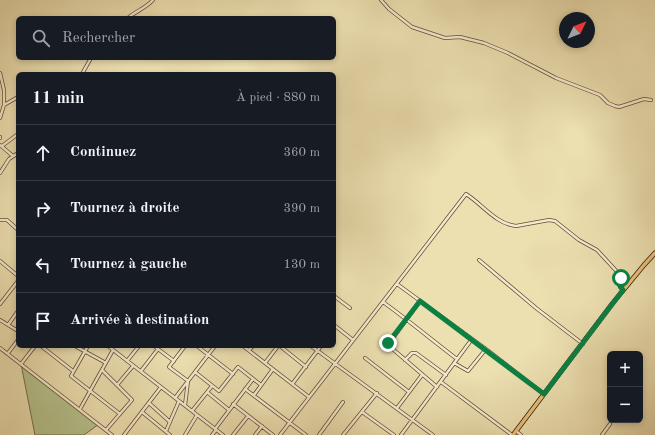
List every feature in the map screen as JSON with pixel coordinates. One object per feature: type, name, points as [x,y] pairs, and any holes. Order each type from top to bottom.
[{"type":"main road","points":[[512,435],[623,290],[655,254]]},
{"type":"street","points":[[130,16],[147,6],[153,0]]},
{"type":"street","points":[[381,0],[389,9],[412,27],[445,38],[460,37],[484,43],[508,53],[556,78],[600,96],[608,103],[615,106],[619,107],[644,98],[651,100]]},
{"type":"street","points":[[83,72],[90,60]]},
{"type":"street","points":[[0,73],[4,90],[4,105],[0,118]]},
{"type":"street","points":[[4,105],[16,97]]},
{"type":"street","points":[[13,156],[1,145],[16,135]]},
{"type":"street","points":[[0,173],[9,159],[16,154]]},
{"type":"street","points":[[280,435],[466,194],[510,226],[548,220],[558,223],[601,254],[621,276],[620,286],[623,290]]},
{"type":"street","points":[[0,220],[7,220],[16,228]]},
{"type":"street","points":[[479,260],[536,308],[583,344]]},
{"type":"street","points":[[0,261],[16,274]]},
{"type":"street","points":[[0,304],[16,284]]},
{"type":"street","points":[[396,284],[544,394]]},
{"type":"street","points":[[336,298],[350,308]]},
{"type":"street","points":[[420,301],[388,344],[437,387]]},
{"type":"street","points":[[383,302],[457,359]]},
{"type":"street","points":[[8,325],[16,314]]},
{"type":"street","points":[[0,320],[16,330]]},
{"type":"street","points":[[336,328],[353,340]]},
{"type":"street","points":[[401,435],[472,339]]},
{"type":"street","points":[[8,353],[16,343]]},
{"type":"street","points":[[0,348],[112,435]]},
{"type":"street","points":[[21,364],[33,348]]},
{"type":"street","points":[[44,348],[73,371]]},
{"type":"street","points":[[78,348],[106,363]]},
{"type":"street","points":[[87,348],[71,376],[120,414]]},
{"type":"street","points":[[110,348],[223,435]]},
{"type":"street","points":[[127,361],[137,348]]},
{"type":"street","points":[[184,348],[169,367],[188,381]]},
{"type":"street","points":[[199,348],[233,374]]},
{"type":"street","points":[[175,398],[213,348]]},
{"type":"street","points":[[246,348],[309,397]]},
{"type":"street","points":[[265,363],[277,348]]},
{"type":"street","points":[[282,348],[306,366]]},
{"type":"street","points":[[313,348],[378,393],[433,435]]},
{"type":"street","points":[[293,384],[319,348]]},
{"type":"street","points":[[141,371],[158,349],[174,361]]},
{"type":"street","points":[[80,409],[113,350]]},
{"type":"street","points":[[454,363],[468,371],[486,350]]},
{"type":"street","points":[[405,360],[412,353],[416,353],[446,375]]},
{"type":"street","points":[[365,358],[409,392]]},
{"type":"street","points":[[117,385],[133,366]]},
{"type":"street","points":[[195,372],[219,391],[238,367],[261,385]]},
{"type":"street","points":[[254,395],[273,369]]},
{"type":"street","points":[[102,370],[132,400],[106,430]]},
{"type":"street","points":[[397,408],[422,375]]},
{"type":"street","points":[[212,435],[233,404],[253,379]]},
{"type":"street","points":[[185,405],[188,381]]},
{"type":"street","points":[[441,382],[512,435]]},
{"type":"street","points":[[192,411],[212,386]]},
{"type":"street","points":[[124,435],[161,387]]},
{"type":"street","points":[[246,389],[306,435]]},
{"type":"street","points":[[207,392],[229,410]]},
{"type":"street","points":[[343,435],[378,393]]},
{"type":"street","points":[[166,431],[180,401]]},
{"type":"street","points":[[319,435],[343,402]]},
{"type":"street","points":[[148,403],[170,422]]},
{"type":"street","points":[[233,404],[273,435]]},
{"type":"street","points":[[142,412],[170,435]]},
{"type":"street","points":[[362,412],[394,435]]},
{"type":"street","points":[[185,435],[197,415]]},
{"type":"street","points":[[233,435],[248,416]]},
{"type":"street","points":[[602,435],[610,424]]},
{"type":"street","points":[[255,435],[262,426]]},
{"type":"street","points":[[516,431],[521,435]]},
{"type":"green space","points":[[21,364],[99,424],[84,435],[35,435]]},
{"type":"route","points":[[388,343],[420,301],[544,394],[623,290],[620,286],[621,278]]}]
